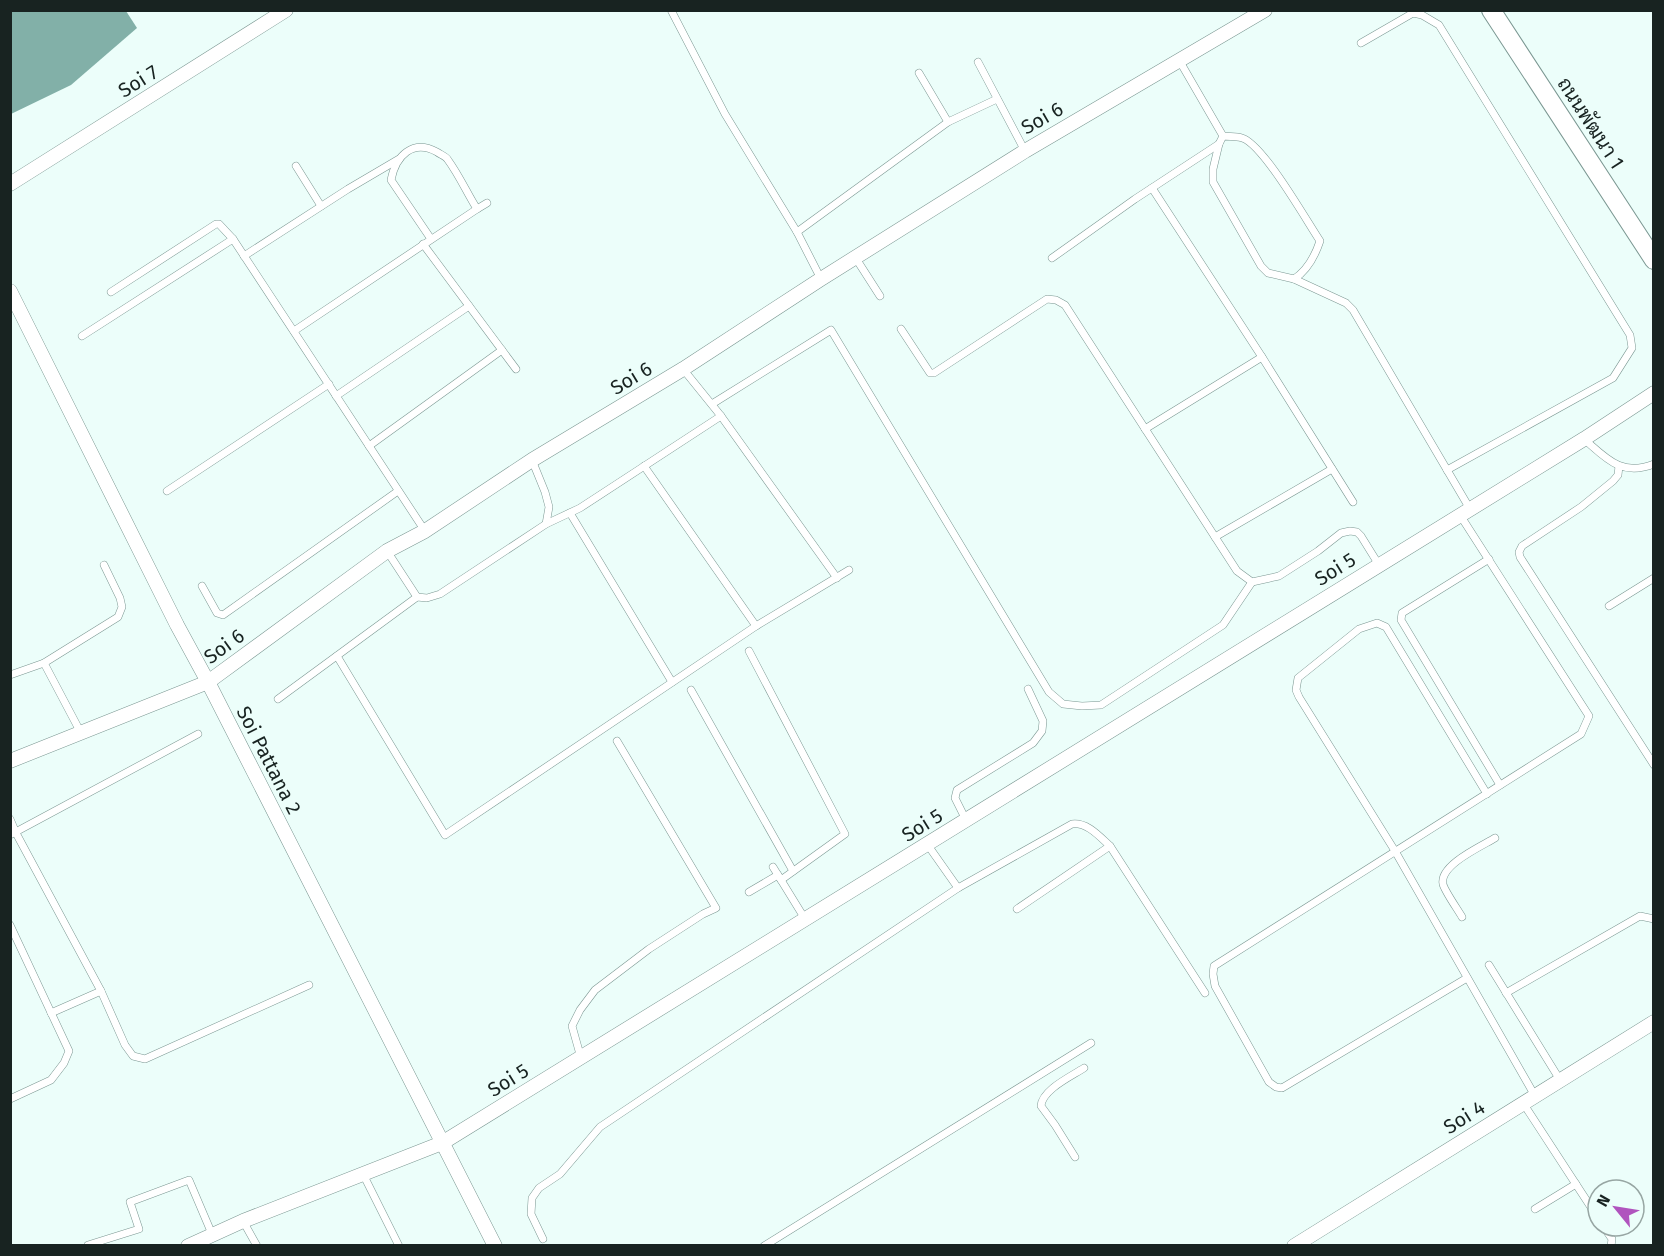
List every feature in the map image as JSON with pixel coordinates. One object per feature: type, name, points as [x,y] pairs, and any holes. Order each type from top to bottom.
[{"type":"main road","name":"ถนนพัฒนา 1","points":[[1491,10],[1653,260]]},
{"type":"street","name":"Soi 7","points":[[10,184],[286,10]]},
{"type":"street","name":"Soi 6","points":[[10,761],[208,682],[387,551],[425,531],[532,460],[683,369],[820,279],[1024,151],[1265,10]]},
{"type":"street","name":"Soi Pattana 2","points":[[10,291],[172,615],[495,1245]]},
{"type":"street","name":"Soi 5","points":[[191,1245],[243,1221],[442,1143],[1378,565],[1586,441],[1653,393]]},
{"type":"street","name":"Soi 4","points":[[1294,1245],[1653,1022]]},
{"type":"lane","points":[[670,10],[725,114],[797,232],[820,279]]},
{"type":"lane","points":[[1361,43],[1413,13],[1422,15],[1439,25],[1630,335],[1632,348],[1613,378],[1447,470]]},
{"type":"lane","points":[[1179,60],[1223,136]]},
{"type":"lane","points":[[978,62],[1024,151]]},
{"type":"lane","points":[[919,73],[948,122]]},
{"type":"lane","points":[[797,232],[948,122],[997,99]]},
{"type":"lane","points":[[1223,136],[1213,169],[1213,182],[1261,266],[1268,273],[1294,279],[1346,303],[1353,310],[1447,470],[1488,559],[1589,716],[1581,734],[1214,966],[1215,986],[1269,1082],[1282,1088],[1467,978]]},
{"type":"lane","points":[[1223,136],[1242,138],[1254,145],[1266,158],[1320,241],[1315,256],[1301,275],[1294,279]]},
{"type":"lane","points":[[1052,258],[1219,144]]},
{"type":"lane","points":[[244,256],[401,158],[411,149],[426,147],[447,158],[477,209]]},
{"type":"lane","points":[[401,158],[393,170],[392,180],[431,239]]},
{"type":"lane","points":[[296,166],[321,206]]},
{"type":"lane","points":[[1152,188],[1353,502]]},
{"type":"lane","points":[[294,331],[487,203]]},
{"type":"lane","points":[[111,292],[216,224],[223,227],[425,531]]},
{"type":"lane","points":[[82,336],[233,239]]},
{"type":"lane","points":[[423,244],[516,369]]},
{"type":"lane","points":[[855,257],[880,296]]},
{"type":"lane","points":[[902,329],[927,369],[930,373],[934,373],[1047,299],[1056,300],[1065,305],[1237,571],[1252,582]]},
{"type":"lane","points":[[336,396],[469,306]]},
{"type":"lane","points":[[712,404],[831,330],[1049,692],[1063,704],[1101,705],[1223,625],[1252,582],[1279,576],[1341,533],[1357,532],[1378,565]]},
{"type":"lane","points":[[369,446],[502,350]]},
{"type":"lane","points":[[1145,429],[1262,357]]},
{"type":"lane","points":[[683,369],[721,416],[837,578]]},
{"type":"lane","points":[[167,491],[329,384]]},
{"type":"lane","points":[[278,699],[417,597],[427,598],[440,594],[546,524],[580,508],[721,416]]},
{"type":"lane","points":[[1586,441],[1610,462],[1620,466],[1643,468],[1653,464]]},
{"type":"lane","points":[[532,460],[549,507],[546,524]]},
{"type":"lane","points":[[644,466],[756,626]]},
{"type":"lane","points":[[1620,466],[1618,475],[1613,481],[1581,507],[1522,546],[1519,552],[1520,557],[1653,765]]},
{"type":"lane","points":[[1215,537],[1332,469]]},
{"type":"lane","points":[[202,586],[217,613],[223,615],[398,491]]},
{"type":"lane","points":[[570,513],[672,682]]},
{"type":"lane","points":[[387,551],[417,597]]},
{"type":"lane","points":[[1488,559],[1402,613],[1401,620],[1500,785]]},
{"type":"lane","points":[[10,675],[44,663],[118,617],[122,607],[120,598],[104,565]]},
{"type":"lane","points":[[337,656],[445,835],[756,626],[849,570]]},
{"type":"lane","points":[[1609,606],[1653,578]]},
{"type":"lane","points":[[1487,794],[1386,627],[1377,623],[1359,629],[1298,678],[1296,690],[1395,851],[1467,978],[1529,1100],[1586,1199]]},
{"type":"lane","points":[[749,651],[845,834],[793,871],[749,892]]},
{"type":"lane","points":[[44,663],[81,733]]},
{"type":"lane","points":[[966,820],[955,798],[957,790],[1033,743],[1042,730],[1043,721],[1028,689]]},
{"type":"lane","points":[[691,690],[793,871]]},
{"type":"lane","points":[[13,834],[198,734]]},
{"type":"lane","points":[[581,1058],[572,1026],[580,1010],[595,990],[649,949],[716,908],[617,741]]},
{"type":"lane","points":[[10,819],[13,834],[100,991],[125,1045],[133,1056],[145,1059],[309,985]]},
{"type":"lane","points":[[543,1239],[531,1214],[532,1198],[539,1188],[560,1174],[600,1126],[958,888],[1071,824],[1080,824],[1095,832],[1110,846],[1205,993]]},
{"type":"lane","points":[[1462,917],[1443,884],[1445,873],[1454,863],[1495,838]]},
{"type":"lane","points":[[927,844],[958,888]]},
{"type":"lane","points":[[1017,909],[1110,846]]},
{"type":"lane","points":[[773,867],[805,919]]},
{"type":"lane","points":[[1506,993],[1640,916],[1653,919]]},
{"type":"lane","points":[[10,925],[69,1051],[64,1063],[51,1080],[10,1099]]},
{"type":"lane","points":[[1489,966],[1560,1080]]},
{"type":"lane","points":[[51,1013],[100,991]]},
{"type":"lane","points":[[764,1245],[1091,1043]]},
{"type":"lane","points":[[1075,1157],[1041,1106],[1041,1101],[1046,1093],[1084,1068]]},
{"type":"lane","points":[[363,1174],[399,1245]]},
{"type":"lane","points":[[88,1245],[139,1229],[130,1202],[189,1180],[212,1234]]},
{"type":"lane","points":[[1535,1209],[1576,1184]]},
{"type":"lane","points":[[243,1221],[256,1245]]},
{"type":"shaded area","points":[[11,10],[126,11],[137,28],[71,85],[11,114]]}]
